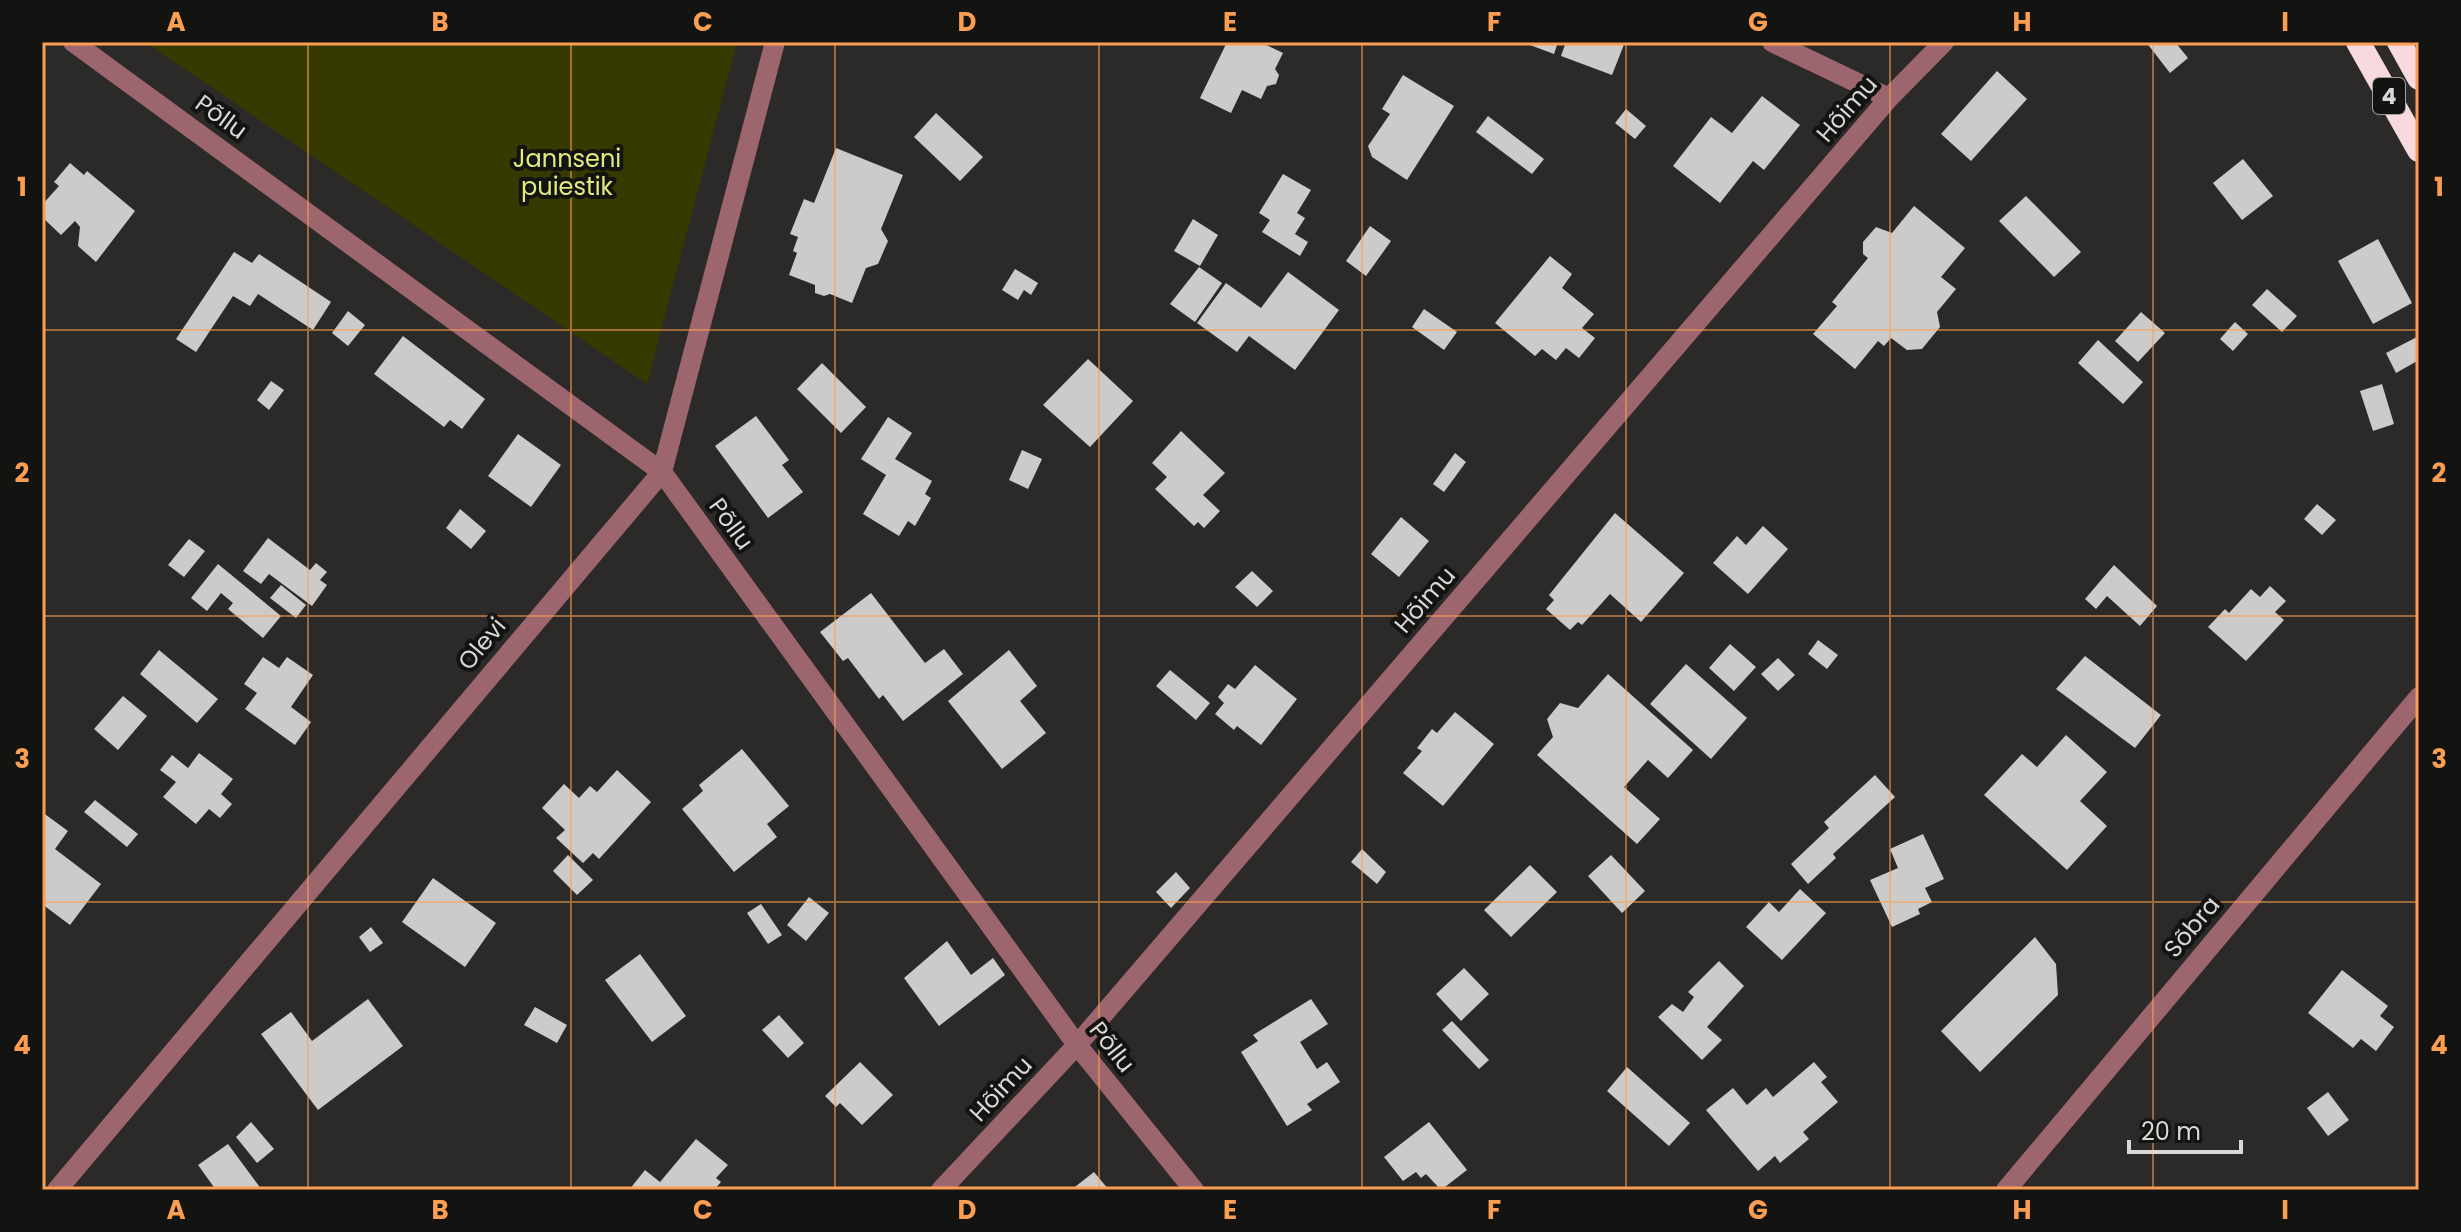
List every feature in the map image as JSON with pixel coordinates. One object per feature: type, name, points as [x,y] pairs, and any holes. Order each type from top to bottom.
[{"type":"highway","name":"4","points":[[2358,42],[2419,150]]},
{"type":"highway","name":"4","points":[[2399,42],[2419,78]]},
{"type":"street","name":"Põllu","points":[[73,42],[662,472],[1077,1045],[1194,1190]]},
{"type":"street","name":"Olevi","points":[[57,1190],[662,472],[775,42]]},
{"type":"street","points":[[1772,42],[1889,98]]},
{"type":"street","name":"Hõimu","points":[[941,1190],[1077,1045],[1889,98],[1944,42]]},
{"type":"street","name":"Sõbra","points":[[2006,1190],[2419,697]]},
{"type":"green space","name":"Jannseni puiestik","points":[[145,42],[737,42],[647,384]]},
{"type":"building","points":[[1227,42],[1260,42],[1283,53],[1275,69],[1279,75],[1276,84],[1267,86],[1261,99],[1242,90],[1231,113],[1200,98]]},
{"type":"building","points":[[1532,42],[1558,42],[1554,54],[1530,45]]},
{"type":"building","points":[[1566,42],[1625,42],[1612,75],[1561,56]]},
{"type":"building","points":[[2146,42],[2175,42],[2188,58],[2170,73]]},
{"type":"building","points":[[1997,71],[2027,99],[1971,161],[1941,134]]},
{"type":"building","points":[[1403,75],[1454,106],[1407,180],[1372,157],[1368,146],[1390,114],[1382,109]]},
{"type":"building","points":[[1762,96],[1800,125],[1764,170],[1753,161],[1720,203],[1673,166],[1711,117],[1732,133]]},
{"type":"building","points":[[1626,109],[1646,126],[1635,139],[1615,123]]},
{"type":"building","points":[[936,113],[983,157],[960,181],[914,137]]},
{"type":"building","points":[[1488,116],[1544,159],[1532,174],[1476,132]]},
{"type":"building","points":[[836,148],[903,175],[881,229],[888,241],[878,264],[866,268],[852,303],[830,294],[815,293],[815,285],[789,275],[797,253],[793,251],[798,237],[790,234],[804,199],[814,203]]},
{"type":"building","points":[[2243,159],[2273,196],[2242,220],[2213,183]]},
{"type":"building","points":[[70,163],[84,175],[87,171],[135,211],[96,262],[78,246],[80,227],[75,221],[61,235],[42,217],[42,205],[59,186],[54,182]]},
{"type":"building","points":[[1283,174],[1311,190],[1297,213],[1305,218],[1295,234],[1308,242],[1300,256],[1262,232],[1270,220],[1259,213]]},
{"type":"building","points":[[2026,196],[2081,252],[2054,277],[1999,221]]},
{"type":"building","points":[[1914,206],[1965,248],[1941,277],[1956,289],[1937,312],[1940,327],[1922,349],[1907,350],[1891,338],[1884,346],[1878,341],[1855,369],[1813,334],[1837,306],[1832,302],[1868,258],[1863,254],[1863,242],[1876,227],[1892,233]]},
{"type":"building","points":[[1193,219],[1218,235],[1200,266],[1174,251]]},
{"type":"building","points":[[1370,226],[1391,241],[1366,276],[1346,261]]},
{"type":"building","points":[[2378,239],[2412,303],[2373,324],[2338,261]]},
{"type":"building","points":[[234,252],[252,263],[259,254],[331,302],[313,330],[258,294],[250,306],[233,296],[196,352],[176,339]]},
{"type":"building","points":[[1550,256],[1572,274],[1562,288],[1594,314],[1582,328],[1595,338],[1579,358],[1566,348],[1556,360],[1542,349],[1535,356],[1495,323]]},
{"type":"building","points":[[1199,267],[1222,283],[1195,322],[1170,304]]},
{"type":"building","points":[[1015,269],[1038,283],[1031,295],[1024,290],[1018,300],[1002,290]]},
{"type":"building","points":[[1288,272],[1339,310],[1295,370],[1249,336],[1237,352],[1197,323],[1226,283],[1261,308]]},
{"type":"building","points":[[2267,289],[2297,316],[2282,332],[2252,305]]},
{"type":"building","points":[[1424,309],[1457,332],[1444,350],[1412,327]]},
{"type":"building","points":[[348,311],[365,325],[348,346],[332,333]]},
{"type":"building","points":[[2141,312],[2165,333],[2138,362],[2115,341]]},
{"type":"building","points":[[2235,322],[2248,334],[2233,351],[2220,339]]},
{"type":"building","points":[[403,336],[485,399],[462,429],[450,420],[444,427],[374,374]]},
{"type":"building","points":[[2417,337],[2419,360],[2396,373],[2386,353]]},
{"type":"building","points":[[2098,340],[2143,382],[2123,404],[2078,363]]},
{"type":"building","points":[[1088,359],[1133,401],[1090,447],[1043,405]]},
{"type":"building","points":[[822,363],[866,407],[841,433],[797,389]]},
{"type":"building","points":[[271,381],[284,390],[269,410],[257,400]]},
{"type":"building","points":[[2382,384],[2394,424],[2373,431],[2360,391]]},
{"type":"building","points":[[756,416],[789,460],[782,465],[803,492],[768,518],[715,446]]},
{"type":"building","points":[[888,417],[912,433],[895,459],[932,481],[925,494],[931,498],[915,526],[908,521],[899,536],[863,514],[886,475],[861,459]]},
{"type":"building","points":[[1181,431],[1225,473],[1203,495],[1220,511],[1204,528],[1198,522],[1194,526],[1155,489],[1167,477],[1152,463]]},
{"type":"building","points":[[518,434],[561,465],[531,507],[488,476]]},
{"type":"building","points":[[1022,450],[1042,459],[1028,489],[1009,480]]},
{"type":"building","points":[[1455,453],[1466,462],[1444,492],[1433,484]]},
{"type":"building","points":[[2317,504],[2336,520],[2322,535],[2304,519]]},
{"type":"building","points":[[460,509],[486,531],[471,549],[446,528]]},
{"type":"building","points":[[1615,513],[1684,573],[1641,622],[1610,594],[1582,625],[1578,622],[1570,630],[1546,609],[1554,600],[1549,595]]},
{"type":"building","points":[[1401,517],[1429,541],[1399,577],[1371,554]]},
{"type":"building","points":[[1763,526],[1788,549],[1748,594],[1713,563],[1737,536],[1746,545]]},
{"type":"building","points":[[268,538],[310,570],[316,563],[327,572],[320,580],[327,585],[312,606],[269,574],[261,584],[243,571]]},
{"type":"building","points":[[189,539],[205,551],[184,577],[168,565]]},
{"type":"building","points":[[218,564],[281,616],[263,638],[228,609],[233,603],[221,593],[207,611],[191,598]]},
{"type":"building","points":[[2114,565],[2157,606],[2140,626],[2107,596],[2096,609],[2085,599]]},
{"type":"building","points":[[1252,571],[1273,591],[1257,607],[1235,587]]},
{"type":"building","points":[[281,585],[306,605],[296,618],[270,598]]},
{"type":"building","points":[[2270,586],[2286,601],[2275,612],[2284,620],[2246,661],[2208,627],[2225,609],[2229,613],[2251,589],[2260,597]]},
{"type":"building","points":[[871,593],[925,663],[944,649],[963,674],[903,721],[883,695],[879,699],[848,658],[843,661],[820,632]]},
{"type":"building","points":[[1818,640],[1838,655],[1827,669],[1808,654]]},
{"type":"building","points":[[1730,644],[1756,667],[1734,691],[1709,668]]},
{"type":"building","points":[[159,650],[218,699],[197,723],[140,674]]},
{"type":"building","points":[[1009,650],[1037,686],[1020,701],[1046,733],[1002,769],[948,701]]},
{"type":"building","points":[[2085,656],[2161,715],[2135,748],[2056,689]]},
{"type":"building","points":[[263,657],[279,668],[287,657],[313,675],[291,707],[311,722],[295,745],[245,709],[257,693],[244,684]]},
{"type":"building","points":[[1778,658],[1795,675],[1778,691],[1761,674]]},
{"type":"building","points":[[1686,664],[1747,718],[1711,759],[1650,704]]},
{"type":"building","points":[[1255,665],[1297,699],[1261,745],[1237,726],[1234,730],[1215,714],[1224,703],[1218,697],[1228,684],[1235,689]]},
{"type":"building","points":[[1170,670],[1210,703],[1196,720],[1156,686]]},
{"type":"building","points":[[1608,674],[1693,750],[1668,778],[1648,760],[1624,787],[1660,819],[1637,844],[1537,755],[1553,737],[1547,719],[1560,703],[1578,708]]},
{"type":"building","points":[[123,696],[147,716],[118,750],[94,729]]},
{"type":"building","points":[[1455,712],[1494,744],[1443,806],[1403,773],[1422,751],[1417,748],[1432,729],[1437,733]]},
{"type":"building","points":[[2066,735],[2107,772],[2080,801],[2107,826],[2067,870],[1984,795],[2022,754],[2037,767]]},
{"type":"building","points":[[742,749],[789,806],[767,824],[777,837],[734,872],[682,809],[703,791],[699,785]]},
{"type":"building","points":[[199,753],[233,779],[221,794],[232,804],[220,818],[209,809],[196,824],[163,797],[176,782],[160,770],[172,755],[188,768]]},
{"type":"building","points":[[617,770],[651,802],[599,859],[593,853],[583,863],[556,838],[565,830],[542,808],[564,784],[579,798],[590,786],[597,792]]},
{"type":"building","points":[[1875,775],[1895,797],[1833,854],[1836,858],[1808,884],[1791,864],[1829,828],[1824,822]]},
{"type":"building","points":[[95,800],[138,834],[127,847],[84,812]]},
{"type":"building","points":[[42,812],[68,831],[55,849],[101,884],[70,925],[42,904]]},
{"type":"building","points":[[1923,834],[1944,879],[1925,888],[1932,902],[1918,909],[1920,914],[1892,927],[1870,880],[1898,868],[1890,849]]},
{"type":"building","points":[[1362,849],[1386,872],[1377,884],[1351,862]]},
{"type":"building","points":[[568,855],[593,880],[577,895],[553,871]]},
{"type":"building","points":[[1611,855],[1645,891],[1622,913],[1588,876]]},
{"type":"building","points":[[1530,865],[1557,892],[1511,937],[1484,910]]},
{"type":"building","points":[[1176,872],[1190,888],[1171,908],[1156,892]]},
{"type":"building","points":[[433,878],[496,923],[465,967],[402,922]]},
{"type":"building","points":[[1800,889],[1826,913],[1782,960],[1746,927],[1769,902],[1779,912]]},
{"type":"building","points":[[809,897],[829,913],[806,941],[787,925]]},
{"type":"building","points":[[761,904],[782,935],[768,944],[747,913]]},
{"type":"building","points":[[371,927],[383,943],[370,952],[359,937]]},
{"type":"building","points":[[2035,937],[2056,964],[2058,995],[1980,1072],[1941,1031]]},
{"type":"building","points":[[947,941],[971,975],[993,958],[1005,975],[939,1026],[904,978]]},
{"type":"building","points":[[640,954],[686,1016],[652,1042],[605,980]]},
{"type":"building","points":[[1719,961],[1744,986],[1707,1027],[1722,1040],[1702,1060],[1658,1017],[1672,1004],[1683,1012],[1694,997],[1688,992]]},
{"type":"building","points":[[1464,968],[1489,994],[1461,1021],[1436,994]]},
{"type":"building","points":[[2342,970],[2388,1006],[2380,1016],[2394,1027],[2376,1051],[2361,1039],[2353,1048],[2308,1013]]},
{"type":"building","points":[[368,999],[403,1046],[318,1110],[261,1034],[291,1012],[312,1041]]},
{"type":"building","points":[[1311,999],[1328,1024],[1300,1042],[1317,1069],[1327,1062],[1340,1082],[1307,1104],[1312,1110],[1287,1126],[1241,1052],[1258,1041],[1253,1035]]},
{"type":"building","points":[[535,1007],[567,1025],[557,1043],[524,1025]]},
{"type":"building","points":[[779,1015],[804,1043],[788,1058],[762,1030]]},
{"type":"building","points":[[1452,1021],[1489,1060],[1479,1069],[1442,1030]]},
{"type":"building","points":[[860,1062],[893,1095],[862,1125],[840,1103],[836,1107],[825,1096]]},
{"type":"building","points":[[1814,1062],[1827,1077],[1821,1082],[1838,1102],[1803,1132],[1809,1139],[1780,1163],[1775,1156],[1758,1171],[1706,1110],[1733,1088],[1747,1105],[1766,1088],[1773,1097]]},
{"type":"building","points":[[1627,1067],[1690,1123],[1669,1146],[1607,1091]]},
{"type":"building","points":[[2328,1092],[2349,1120],[2328,1136],[2307,1108]]},
{"type":"building","points":[[251,1122],[274,1149],[257,1163],[236,1137]]},
{"type":"building","points":[[1429,1122],[1467,1170],[1441,1190],[1426,1174],[1421,1178],[1416,1172],[1403,1181],[1384,1157]]},
{"type":"building","points":[[696,1139],[728,1165],[716,1178],[721,1182],[714,1190],[629,1190],[645,1170],[660,1182]]},
{"type":"building","points":[[228,1144],[262,1190],[216,1190],[198,1165]]},
{"type":"building","points":[[1094,1172],[1109,1190],[1071,1190]]}]
